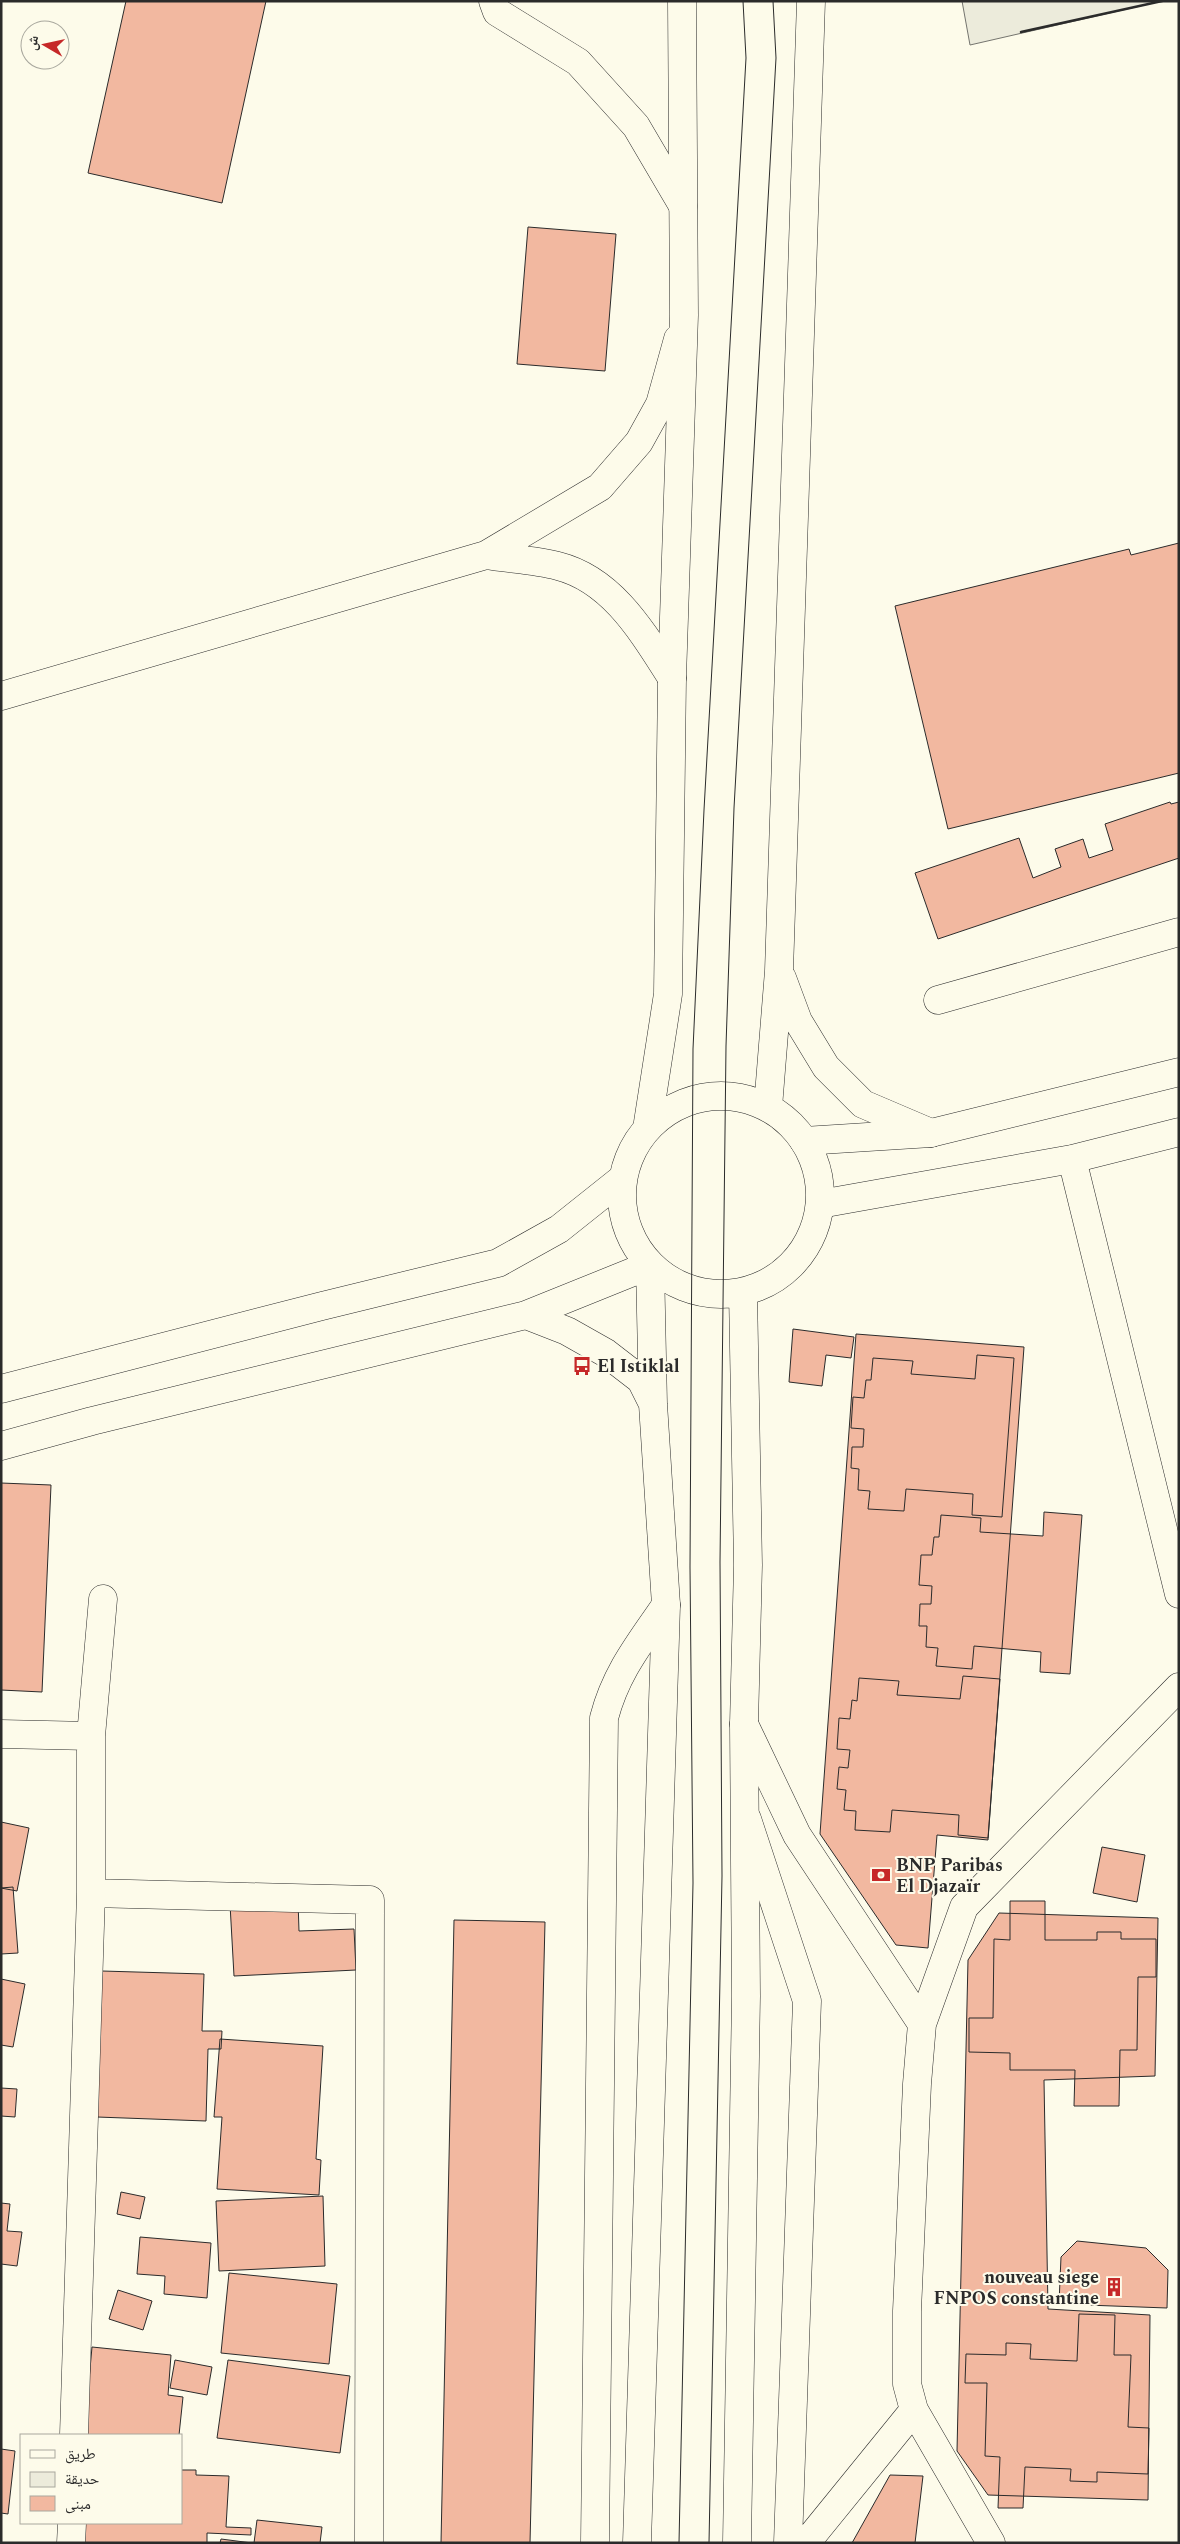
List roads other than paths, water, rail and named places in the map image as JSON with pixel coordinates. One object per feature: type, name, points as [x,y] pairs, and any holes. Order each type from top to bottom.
[{"type":"street","points":[[492,1],[497,12],[578,62],[636,126],[683,206]]},
{"type":"street","points":[[647,1128],[668,994],[672,678],[684,315],[682,1]]},
{"type":"street","points":[[768,1107],[779,971],[811,1]]},
{"type":"street","points":[[1,696],[486,555],[600,488],[639,442],[660,404],[684,315]]},
{"type":"street","points":[[486,555],[559,566],[601,586],[636,621],[672,678]]},
{"type":"street","points":[[938,1000],[1179,932]]},
{"type":"street","points":[[779,971],[798,1021],[826,1066],[863,1104],[931,1133]]},
{"type":"street","points":[[804,1141],[931,1133],[1179,1072]]},
{"type":"street","points":[[718,1095],[744,1098],[768,1107],[788,1122],[804,1141],[816,1168],[820,1204],[814,1228],[802,1250],[786,1269],[766,1283],[743,1292],[722,1294],[689,1289],[650,1265],[630,1236],[626,1221],[623,1178],[631,1152],[647,1128],[692,1100],[718,1095]]},
{"type":"street","points":[[820,1204],[1072,1159],[1179,1132]]},
{"type":"street","points":[[1072,1159],[1179,1594]]},
{"type":"street","points":[[1,1390],[322,1306],[498,1263],[559,1229],[623,1178]]},
{"type":"street","points":[[1,1446],[92,1421],[526,1315],[650,1265]]},
{"type":"street","points":[[637,2543],[666,1605],[652,1404],[650,1265]]},
{"type":"street","points":[[737,2543],[746,1996],[744,1724],[748,1565],[743,1292]]},
{"type":"street","points":[[526,1315],[567,1331],[606,1353],[641,1380],[652,1404]]},
{"type":"street","points":[[74,2434],[92,1892],[91,1736],[103,1599]]},
{"type":"street","points":[[595,2543],[604,1718],[610,1692],[623,1668],[666,1605]]},
{"type":"street","points":[[991,2543],[914,2410],[907,2384],[907,2310],[917,2084],[922,2024],[964,1907],[1179,1687]]},
{"type":"street","points":[[744,1724],[796,1835],[922,2024]]},
{"type":"street","points":[[1,1734],[91,1736]]},
{"type":"street","points":[[745,1815],[807,2001],[788,2543]]},
{"type":"street","points":[[92,1892],[370,1900],[369,2543]]},
{"type":"street","points":[[806,2543],[914,2410]]},
{"type":"street","points":[[71,2543],[72,2524]]},
{"type":"tram line","points":[[679,2543],[693,1883],[690,1567],[693,1049],[704,810],[746,58],[743,1]]},
{"type":"tram line","points":[[709,2543],[722,1876],[720,1562],[726,1046],[734,808],[776,58],[773,1]]},
{"type":"place","name":"El Istiklal","points":[[582,1366]]},
{"type":"place","name":"BNP Paribas El Djazaïr","points":[[881,1875]]},
{"type":"place","name":"nouveau siege FNPOS constantine","points":[[1114,2287]]}]
